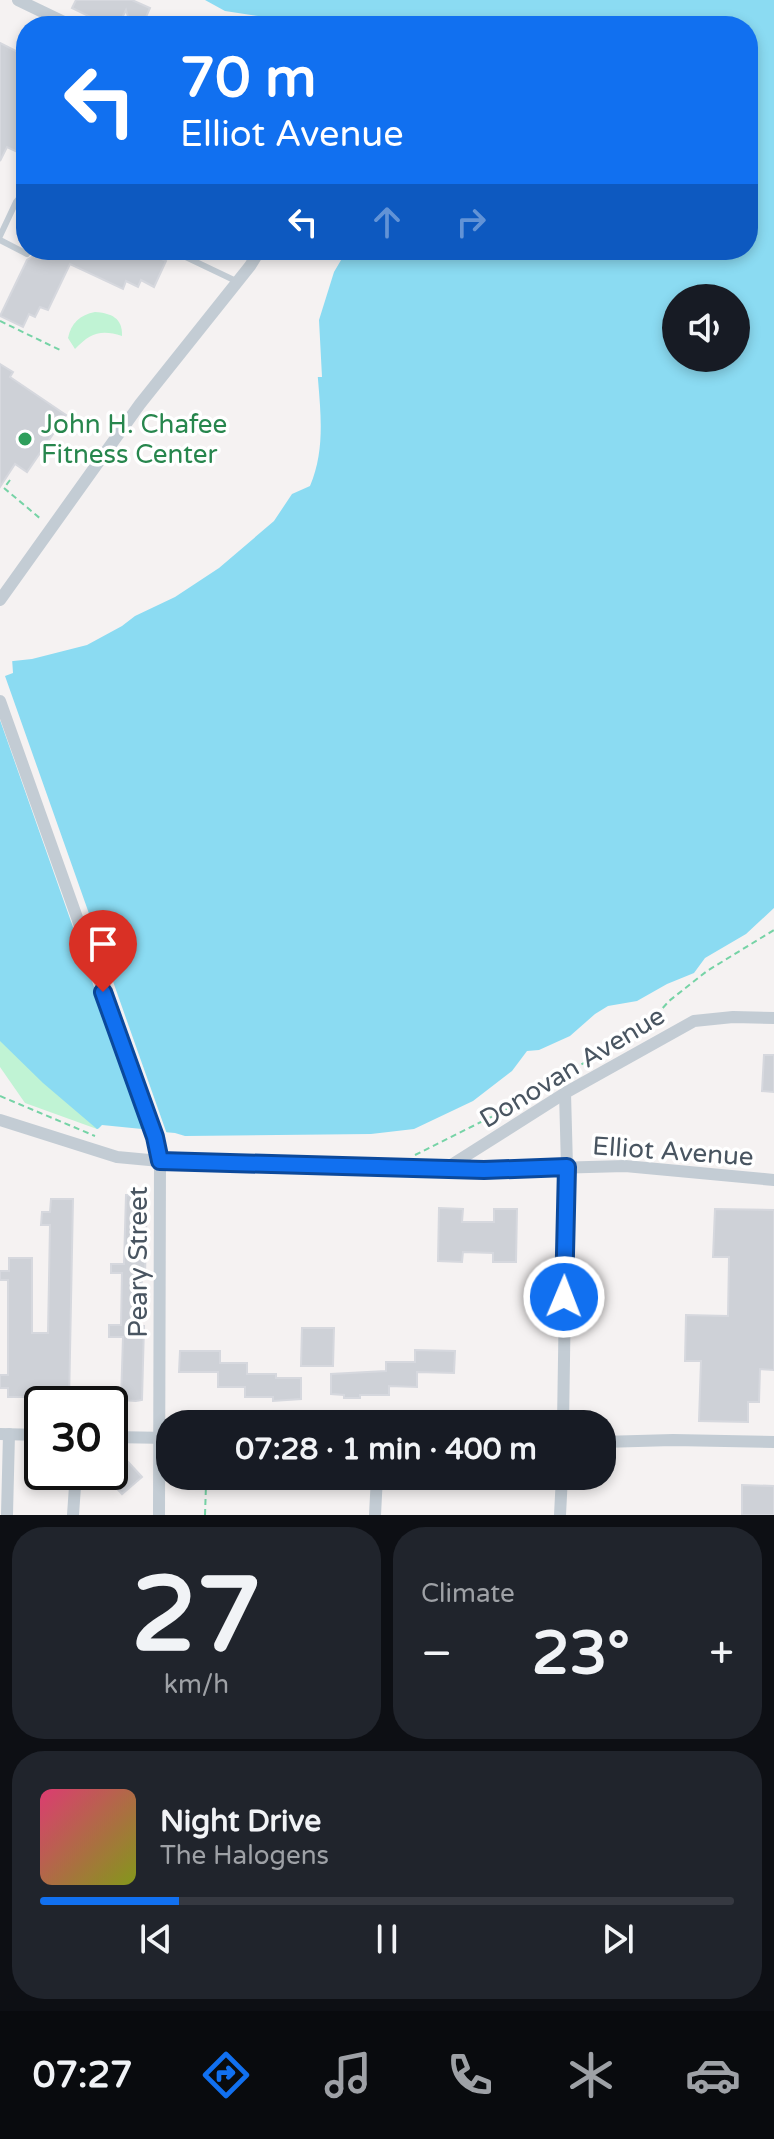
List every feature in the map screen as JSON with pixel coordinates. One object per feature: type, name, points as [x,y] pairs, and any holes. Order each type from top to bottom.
[{"type":"street","points":[[18,0],[51,16]]},
{"type":"street","points":[[0,600],[140,404],[253,260]]},
{"type":"street","name":"Peary Street","points":[[0,701],[155,1137],[160,1161],[164,1410]]},
{"type":"street","name":"Donovan Avenue","points":[[445,1169],[565,1093],[694,1021],[733,1017],[774,1018]]},
{"type":"street","points":[[563,1410],[567,1167],[565,1093]]},
{"type":"street","name":"Elliot Avenue","points":[[0,1120],[117,1157],[160,1161],[445,1169],[625,1166],[774,1180]]},
{"type":"street","points":[[5,1434],[7,1514]]},
{"type":"street","points":[[128,1437],[156,1438]]},
{"type":"street","points":[[616,1442],[774,1442]]},
{"type":"street","points":[[73,1515],[75,1490]]},
{"type":"street","name":"Peary Street","points":[[159,1515],[161,1490]]},
{"type":"street","points":[[375,1515],[376,1490]]},
{"type":"street","points":[[560,1515],[561,1490]]},
{"type":"lane","points":[[0,238],[16,202]]},
{"type":"lane","points":[[192,260],[237,281]]},
{"type":"path","points":[[0,321],[60,350]]},
{"type":"path","points":[[10,480],[4,488],[43,520]]},
{"type":"path","points":[[414,1155],[543,1091],[563,1075],[645,1028],[669,1001],[707,971],[774,930]]},
{"type":"path","points":[[0,1096],[100,1140]]},
{"type":"path","points":[[205,1515],[206,1490]]},
{"type":"green space","points":[[95,312],[115,318],[122,336],[96,334],[75,349],[68,338],[71,328],[85,315]]},
{"type":"green space","points":[[0,1032],[117,1125],[97,1129],[25,1103],[0,1067]]},
{"type":"water","points":[[181,0],[774,0],[774,908],[746,934],[705,958],[694,973],[637,1001],[608,1006],[570,1036],[539,1050],[527,1051],[512,1071],[473,1101],[414,1129],[371,1134],[185,1136],[106,1127],[97,1129],[0,1041],[0,668],[4,662],[32,659],[87,645],[135,616],[175,597],[219,568],[274,521],[292,494],[310,486],[320,445],[316,340],[321,301],[340,260],[758,260],[758,16],[209,16]]},
{"type":"pier","points":[[177,0],[205,0],[225,11],[258,16],[201,16]]},
{"type":"pier","points":[[336,260],[341,260],[334,272],[319,320],[322,377],[315,377],[313,317],[318,294]]},
{"type":"pier","points":[[12,658],[13,673],[5,676],[168,1137],[95,1132],[102,1125],[142,1129],[142,1123],[0,720],[0,662]]},
{"type":"building","points":[[76,0],[132,0],[150,8],[146,16],[128,16],[126,10],[123,16],[88,16],[72,8]]},
{"type":"building","points":[[0,43],[16,51],[16,151],[7,147],[0,161]]},
{"type":"building","points":[[27,260],[166,261],[154,287],[141,280],[138,287],[126,281],[123,289],[70,264],[48,310],[40,307],[35,317],[29,314],[23,327],[0,316]]},
{"type":"building","name":"John H. Chafee Fitness Center","points":[[0,364],[13,372],[10,377],[66,415],[27,472],[15,464],[0,487]]},
{"type":"building","points":[[764,1055],[774,1055],[774,1092],[762,1091]]},
{"type":"building","points":[[126,1195],[147,1196],[140,1326],[144,1326],[142,1400],[136,1401],[128,1400],[128,1386],[121,1386],[123,1337],[109,1337],[109,1325],[121,1325],[122,1273],[111,1273],[111,1264],[124,1264]]},
{"type":"building","points":[[51,1199],[73,1199],[69,1386],[24,1386],[24,1397],[8,1397],[8,1388],[0,1388],[0,1375],[8,1375],[8,1280],[0,1280],[0,1271],[9,1271],[9,1258],[32,1258],[32,1333],[48,1333],[50,1225],[41,1225],[42,1212],[50,1212]]},
{"type":"building","points":[[439,1208],[463,1209],[462,1222],[494,1222],[494,1209],[517,1209],[516,1262],[493,1262],[493,1253],[463,1252],[462,1262],[438,1261]]},
{"type":"building","points":[[715,1209],[774,1210],[774,1370],[760,1369],[759,1402],[748,1402],[748,1422],[699,1421],[701,1361],[685,1361],[686,1315],[728,1316],[729,1257],[713,1257]]},
{"type":"building","points":[[302,1328],[334,1328],[333,1366],[301,1366]]},
{"type":"building","points":[[415,1350],[455,1351],[454,1373],[417,1372],[417,1387],[389,1386],[389,1395],[344,1398],[344,1395],[331,1394],[331,1374],[386,1371],[386,1362],[415,1362]]},
{"type":"building","points":[[180,1351],[220,1351],[220,1363],[247,1363],[247,1374],[301,1378],[301,1399],[273,1401],[273,1397],[245,1397],[245,1387],[218,1387],[218,1372],[179,1372]]},
{"type":"building","points":[[128,1462],[142,1477],[128,1489]]},
{"type":"building","points":[[742,1485],[774,1486],[774,1515],[742,1515]]},
{"type":"place","name":"John H. Chafee Fitness Center","points":[[25,439]]},
{"type":"route","points":[[103,992],[155,1137],[160,1161],[484,1170],[567,1167],[564,1297]]}]
